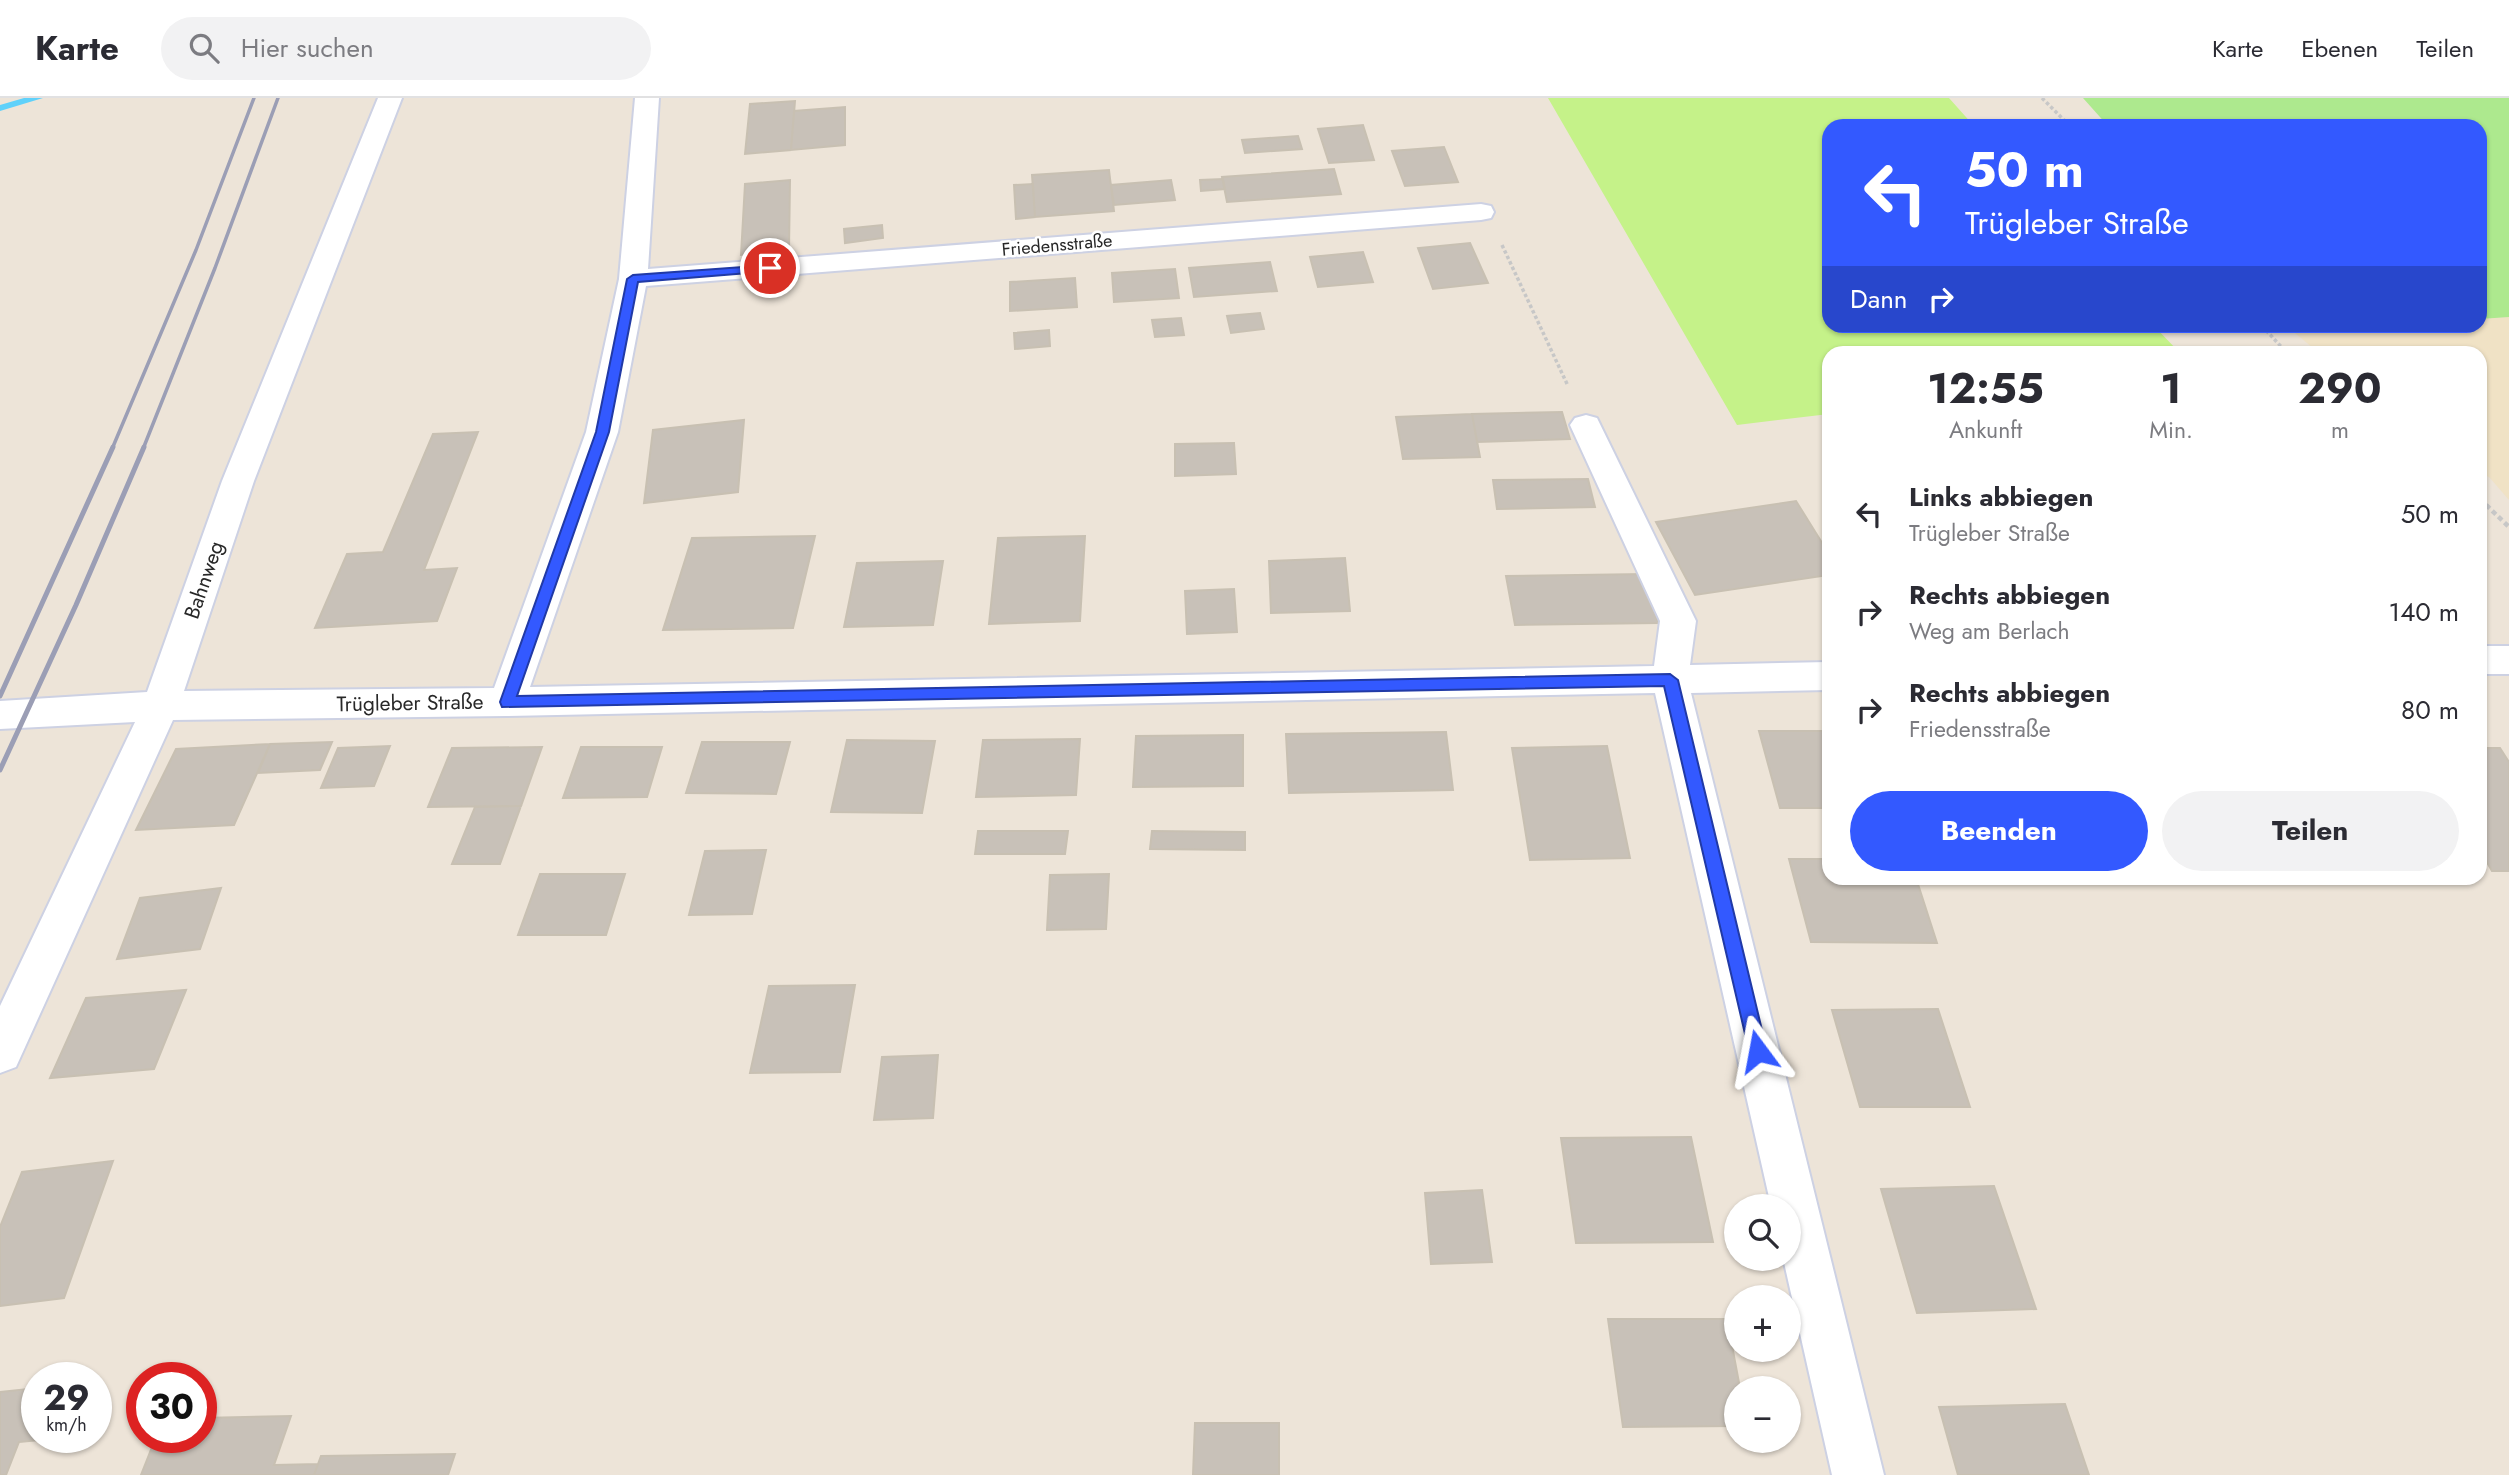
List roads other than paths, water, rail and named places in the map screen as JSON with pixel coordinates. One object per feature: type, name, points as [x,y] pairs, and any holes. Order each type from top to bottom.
[{"type":"street","name":"Bahnweg","points":[[0,1053],[161,706],[237,481],[390,98]]},
{"type":"street","points":[[507,702],[602,432],[633,279],[647,98]]},
{"type":"street","name":"Friedensstraße","points":[[633,279],[1481,212]]},
{"type":"street","points":[[1586,425],[1678,621],[1670,680],[1858,1475]]},
{"type":"street","name":"Trügleber Straße","points":[[0,715],[161,706],[507,702],[1822,676]]},
{"type":"waterway","points":[[0,108],[37,98]]},
{"type":"railway","points":[[112,449],[196,250],[254,98]]},
{"type":"railway","points":[[143,449],[215,268],[278,98]]},
{"type":"railway","points":[[0,696],[113,447]]},
{"type":"railway","points":[[0,770],[76,605],[144,447]]}]
